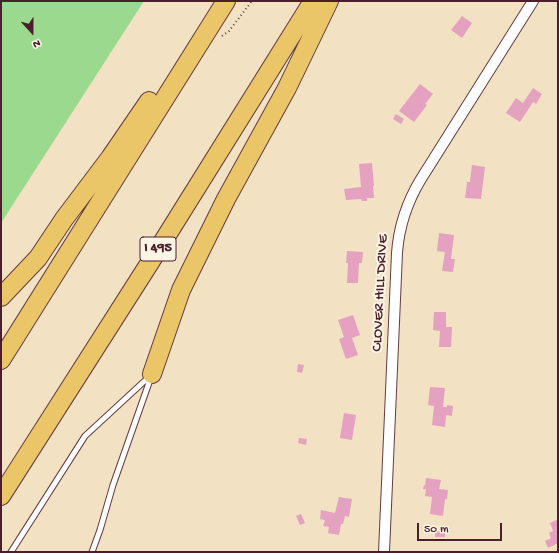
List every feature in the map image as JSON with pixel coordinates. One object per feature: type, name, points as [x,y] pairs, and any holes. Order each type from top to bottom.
[{"type":"highway","points":[[1,297],[38,258],[64,219],[110,158],[220,1]]},
{"type":"highway","points":[[1,360],[226,1]]},
{"type":"highway","name":"I 495","points":[[1,496],[149,264],[313,1]]},
{"type":"highway","points":[[152,374],[181,290],[226,199],[287,88],[329,1]]},
{"type":"street","name":"CLOVER HILL DRIVE","points":[[384,552],[397,253],[403,218],[421,178],[533,1]]},
{"type":"lane","points":[[11,552],[85,436],[152,374]]},
{"type":"lane","points":[[92,552],[113,485],[152,374]]},
{"type":"green space","points":[[1,1],[144,1],[1,223]]},
{"type":"building","points":[[462,16],[472,23],[462,38],[451,30]]},
{"type":"building","points":[[420,84],[433,94],[425,104],[427,105],[414,122],[399,111]]},
{"type":"building","points":[[533,88],[542,94],[536,104],[533,102],[520,122],[506,113],[516,98],[523,103]]},
{"type":"building","points":[[396,114],[404,119],[401,124],[393,119]]},
{"type":"building","points":[[372,163],[374,198],[367,198],[367,201],[362,201],[361,199],[346,200],[344,189],[361,187],[359,164]]},
{"type":"building","points":[[472,165],[485,167],[481,199],[465,198],[467,182],[470,182]]},
{"type":"building","points":[[439,233],[454,235],[451,259],[455,259],[453,272],[442,271],[445,252],[437,251]]},
{"type":"building","points":[[347,251],[363,252],[362,263],[359,263],[358,283],[347,283]]},
{"type":"building","points":[[434,312],[446,312],[446,327],[452,327],[451,347],[439,347],[440,331],[433,330]]},
{"type":"building","points":[[353,315],[360,335],[352,338],[358,355],[346,359],[339,339],[344,337],[338,320]]},
{"type":"building","points":[[298,364],[304,365],[302,373],[297,372]]},
{"type":"building","points":[[430,387],[445,388],[443,407],[447,407],[447,405],[453,406],[452,416],[446,415],[445,427],[432,425],[434,406],[428,405]]},
{"type":"building","points":[[344,413],[356,415],[352,440],[340,438]]},
{"type":"building","points":[[299,438],[307,439],[306,445],[298,443]]},
{"type":"building","points":[[426,478],[441,480],[439,489],[448,490],[447,499],[445,499],[443,516],[430,514],[432,497],[425,496],[426,489],[423,489]]},
{"type":"building","points":[[339,497],[352,499],[349,517],[345,516],[343,524],[341,524],[339,535],[328,533],[329,527],[323,526],[325,520],[320,519],[321,510],[335,513]]},
{"type":"building","points":[[301,514],[305,523],[300,525],[296,516]]},
{"type":"building","points":[[558,519],[558,543],[548,548],[545,541],[551,538],[549,533],[553,531],[550,523]]},
{"type":"building","points":[[435,531],[445,532],[445,537],[435,537]]}]
